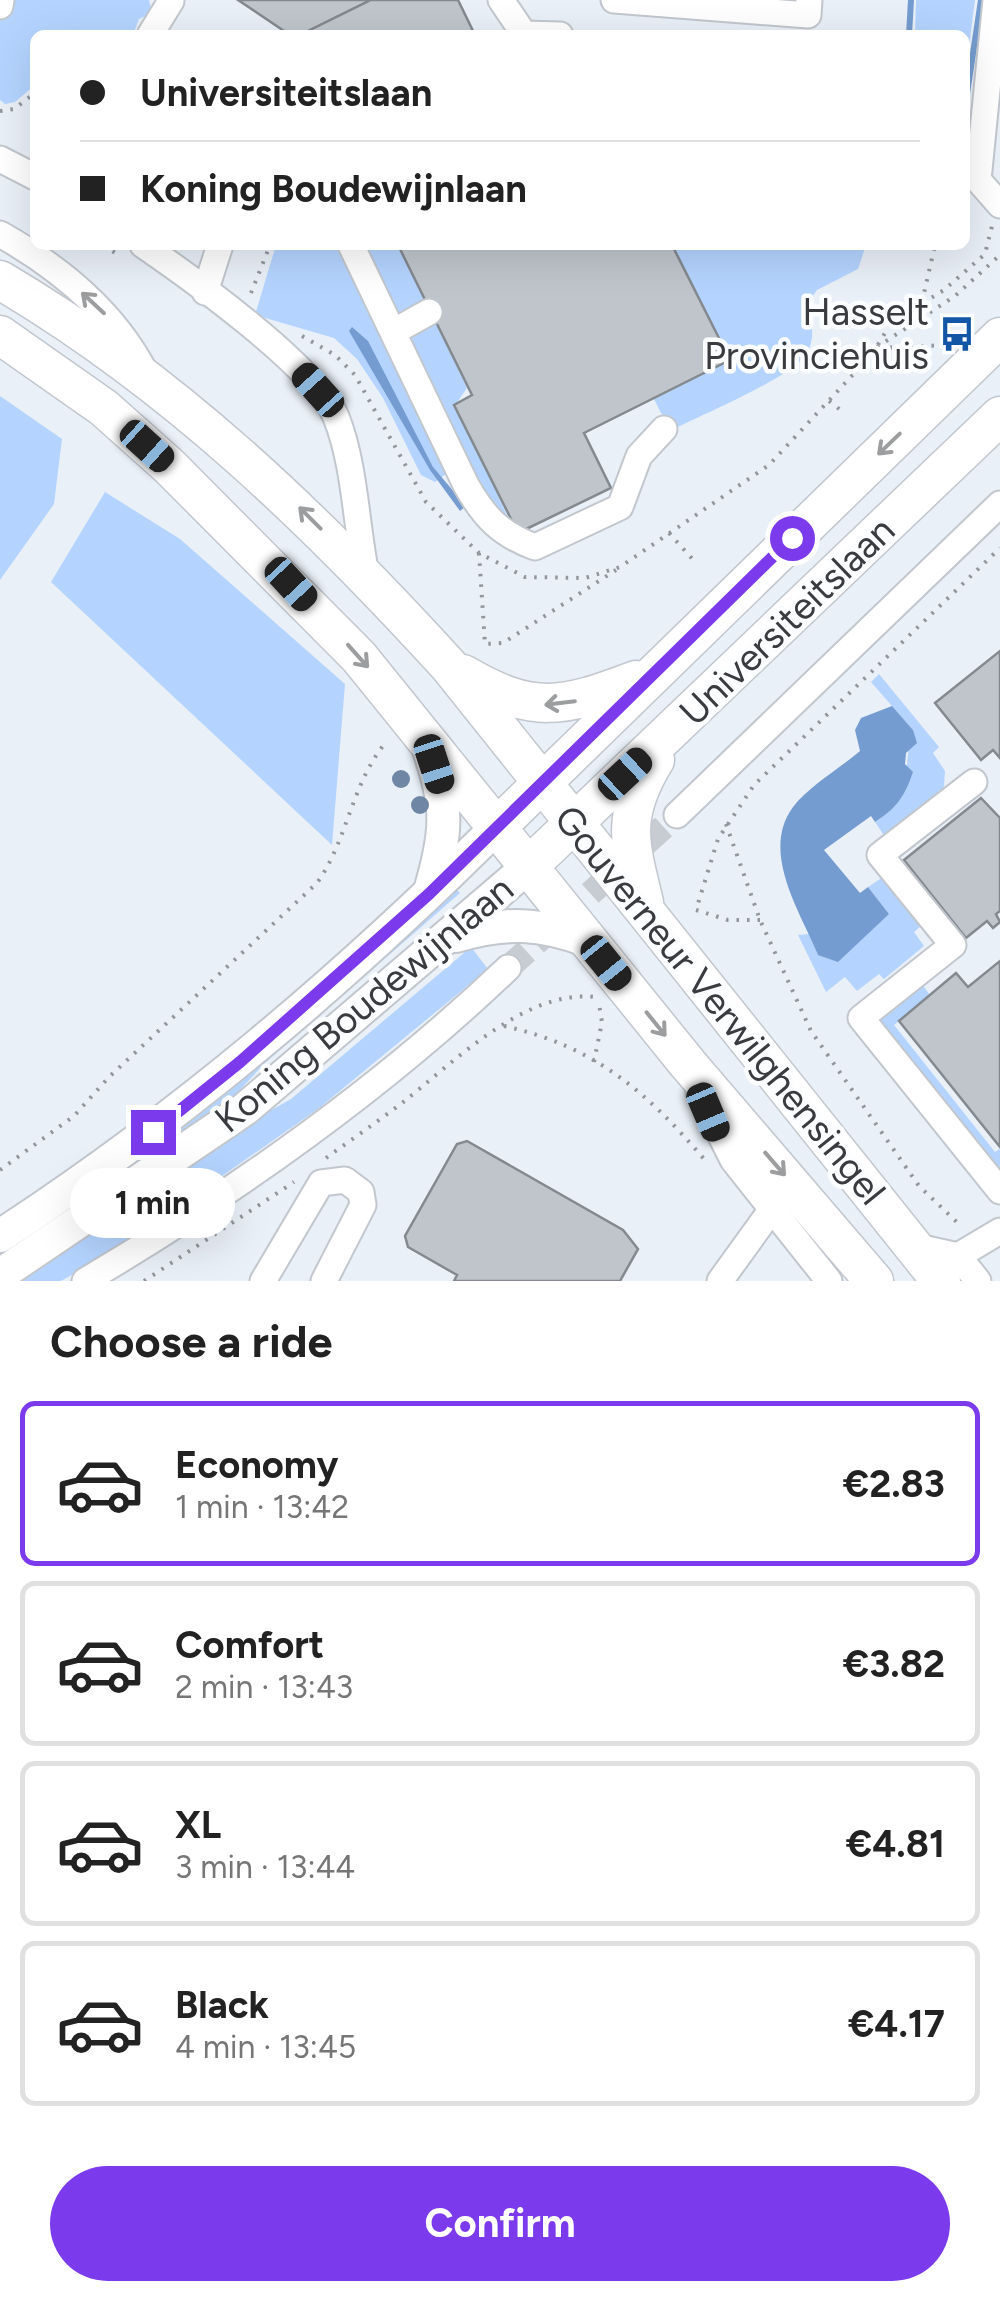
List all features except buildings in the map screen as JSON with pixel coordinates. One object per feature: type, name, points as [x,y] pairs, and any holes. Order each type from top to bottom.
[{"type":"highway","name":"Gouverneur Verwilghensingel","points":[[0,280],[150,380],[287,495],[449,666],[913,1246],[969,1253]]},
{"type":"highway","name":"Gouverneur Verwilghensingel","points":[[0,335],[104,408],[291,584],[423,731],[688,1064],[874,1281]]},
{"type":"highway","name":"Universiteitslaan","points":[[497,827],[1000,337]]},
{"type":"highway","name":"Universiteitslaan","points":[[529,866],[1000,416]]},
{"type":"highway","points":[[449,666],[523,704],[559,706],[652,674]]},
{"type":"highway","points":[[649,919],[630,838],[629,812],[637,789],[677,726]]},
{"type":"main road","points":[[423,731],[444,796],[443,847],[429,894]]},
{"type":"main road","name":"Koning Boudewijnlaan","points":[[0,1236],[178,1114],[429,894],[497,827]]},
{"type":"main road","name":"Koning Boudewijnlaan","points":[[0,1275],[245,1109],[529,866]]},
{"type":"main road","points":[[447,939],[492,925],[540,925],[589,941]]},
{"type":"street","points":[[502,0],[521,30]]},
{"type":"street","points":[[614,0],[808,15],[809,0]]},
{"type":"street","points":[[995,209],[978,180],[974,137],[996,0]]},
{"type":"street","points":[[153,30],[171,1]]},
{"type":"street","points":[[0,234],[48,261],[124,332],[150,380]]},
{"type":"street","points":[[150,250],[303,374],[334,412],[347,458],[366,575]]},
{"type":"street","points":[[205,292],[218,250]]},
{"type":"street","points":[[354,250],[466,485],[486,520],[511,538],[535,547],[620,507],[638,456],[664,428]]},
{"type":"street","points":[[394,331],[429,312]]},
{"type":"street","name":"Universiteitslaan","points":[[676,815],[1000,504]]},
{"type":"street","points":[[974,782],[880,855],[953,945],[861,1018],[1000,1191]]},
{"type":"street","name":"Koning Boudewijnlaan","points":[[85,1281],[179,1224],[301,1141],[450,1024],[508,968]]},
{"type":"street","name":"Gouverneur Verwilghensingel","points":[[688,1064],[732,1160],[829,1281]]},
{"type":"street","points":[[264,1281],[321,1182],[345,1180],[361,1192],[364,1206],[324,1281]]},
{"type":"street","points":[[720,1281],[772,1209]]},
{"type":"street","name":"Gouverneur Verwilghensingel","points":[[969,1253],[978,1281]]},
{"type":"path","points":[[0,111],[14,109],[30,97]]},
{"type":"path","points":[[620,567],[585,578],[545,580],[509,571],[479,554],[485,644],[504,644],[620,567],[668,533],[754,478],[876,348],[891,323],[944,290],[985,254],[995,209]]},
{"type":"path","points":[[241,321],[268,250]]},
{"type":"path","points":[[922,302],[934,250]]},
{"type":"path","points":[[876,348],[955,296],[1000,255]]},
{"type":"path","points":[[876,348],[948,346]]},
{"type":"path","points":[[829,401],[843,412]]},
{"type":"path","points":[[668,533],[696,563]]},
{"type":"path","points":[[760,920],[728,920],[696,910],[726,824],[754,785],[1000,548]]},
{"type":"path","points":[[0,1170],[74,1116],[108,1076],[317,882],[336,852],[357,792],[383,746]]},
{"type":"path","points":[[726,824],[760,920],[822,1049],[969,1253]]},
{"type":"path","points":[[323,1160],[484,1036],[555,999],[572,995],[598,998],[602,1022],[594,1062]]},
{"type":"path","points":[[504,1026],[594,1062],[640,1088],[712,1168]]},
{"type":"path","points":[[144,1281],[230,1228],[308,1172]]},
{"type":"shaded area","points":[[0,0],[149,0],[152,13],[139,19],[135,30],[30,30],[30,89],[15,102],[5,104],[0,100]]},
{"type":"shaded area","points":[[916,0],[975,0],[970,39],[970,30],[915,30]]},
{"type":"shaded area","points":[[274,250],[344,250],[408,378],[446,474],[435,482],[421,475],[383,398],[357,359],[334,338],[255,315]]},
{"type":"shaded area","points":[[365,250],[400,250],[427,303],[401,317],[387,309]]},
{"type":"shaded area","points":[[674,250],[864,250],[858,269],[817,290],[808,303],[811,343],[796,365],[670,431],[654,399],[731,360]]},
{"type":"shaded area","points":[[433,316],[467,388],[456,404],[516,535],[486,514],[404,340]]},
{"type":"shaded area","points":[[352,327],[368,341],[433,467],[466,506],[460,511],[430,470],[349,331]]},
{"type":"shaded area","points":[[0,396],[62,439],[54,504],[0,580]]},
{"type":"shaded area","points":[[105,492],[180,539],[345,684],[332,845],[51,582]]},
{"type":"shaded area","points":[[879,674],[939,747],[933,753],[945,771],[943,801],[889,843],[875,822],[902,792],[913,730],[871,682]]},
{"type":"shaded area","points":[[892,706],[913,730],[917,743],[906,753],[905,764],[913,772],[907,788],[882,817],[875,822],[871,816],[824,850],[860,893],[868,887],[889,914],[838,962],[818,955],[793,901],[782,862],[784,824],[800,799],[860,751],[855,730],[861,718]]},
{"type":"shaded area","points":[[889,873],[927,921],[914,932],[924,946],[884,979],[879,974],[857,991],[845,977],[826,992],[798,935],[809,934],[818,955],[889,914],[868,887]]},
{"type":"shaded area","points":[[452,885],[460,893],[265,1063],[223,1108],[0,1260],[0,1248]]},
{"type":"shaded area","points":[[471,947],[488,969],[318,1109],[113,1252],[61,1281],[13,1281],[241,1127],[291,1099]]},
{"type":"shaded area","points":[[921,983],[930,995],[894,1025],[995,1152],[1000,1149],[1000,1169],[878,1017]]},
{"type":"waterway","points":[[909,30],[911,0]]},
{"type":"waterway","points":[[970,74],[981,0]]},
{"type":"tunnel","points":[[508,968],[677,815]]},
{"type":"place","name":"Hasselt Provinciehuis","points":[[957,334]]},
{"type":"route","points":[[153,1132],[240,1062],[429,894],[792,538]]}]
